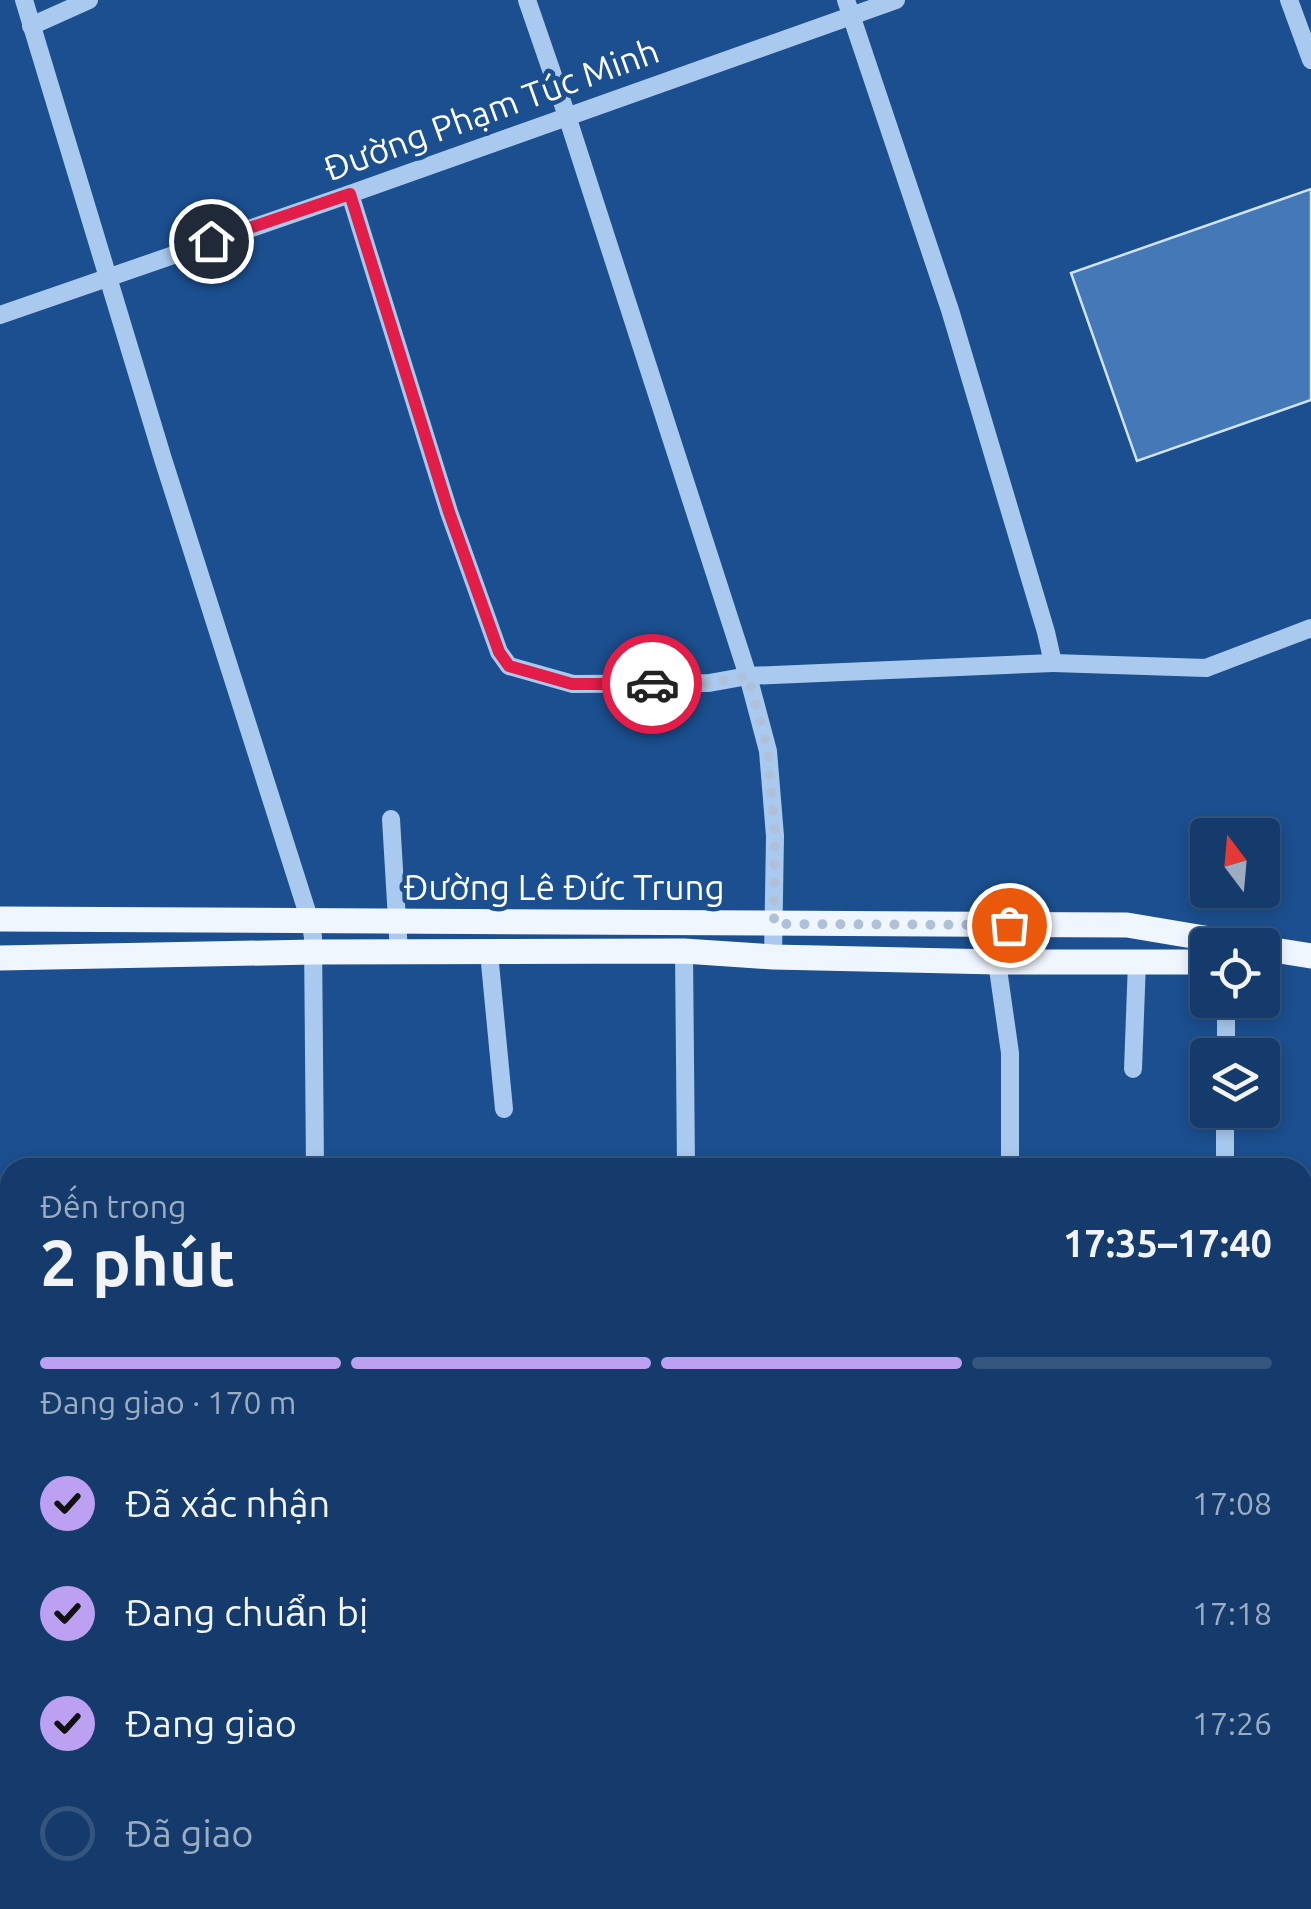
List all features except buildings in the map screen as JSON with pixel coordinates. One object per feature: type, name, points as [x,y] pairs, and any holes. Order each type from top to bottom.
[{"type":"main road","name":"Đường Lê Đức Trung","points":[[0,919],[1127,926],[1190,936]]},
{"type":"main road","name":"Đường Lê Đức Trung","points":[[0,958],[684,951],[997,962],[1190,962]]},
{"type":"main road","points":[[1280,952],[1311,959]]},
{"type":"main road","points":[[1280,961],[1311,959]]},
{"type":"street","points":[[24,0],[310,921],[316,1158]]},
{"type":"street","points":[[31,26],[89,0]]},
{"type":"street","points":[[526,0],[748,676],[768,751],[775,836],[774,957]]},
{"type":"street","name":"Đường Phạm Túc Minh","points":[[0,315],[567,116],[849,8],[896,0]]},
{"type":"street","points":[[1289,0],[1311,60]]},
{"type":"street","points":[[849,8],[950,310],[1041,613],[1052,663]]},
{"type":"street","points":[[350,194],[449,512],[499,652],[509,666],[572,684],[709,683],[748,676],[1052,663],[1206,668],[1311,628]]},
{"type":"street","points":[[391,819],[399,953]]},
{"type":"street","points":[[684,951],[686,1158]]},
{"type":"street","points":[[489,952],[504,1109]]},
{"type":"street","points":[[997,962],[1010,1053],[1010,1158]]},
{"type":"street","points":[[1133,1069],[1137,962]]},
{"type":"street","points":[[1226,1128],[1226,1158]]},
{"type":"way so far","points":[[652,684],[709,683],[748,676],[768,751],[775,836],[774,924],[1009,925]]},
{"type":"route","points":[[211,241],[350,194],[449,512],[499,652],[509,666],[572,684],[652,684]]}]
